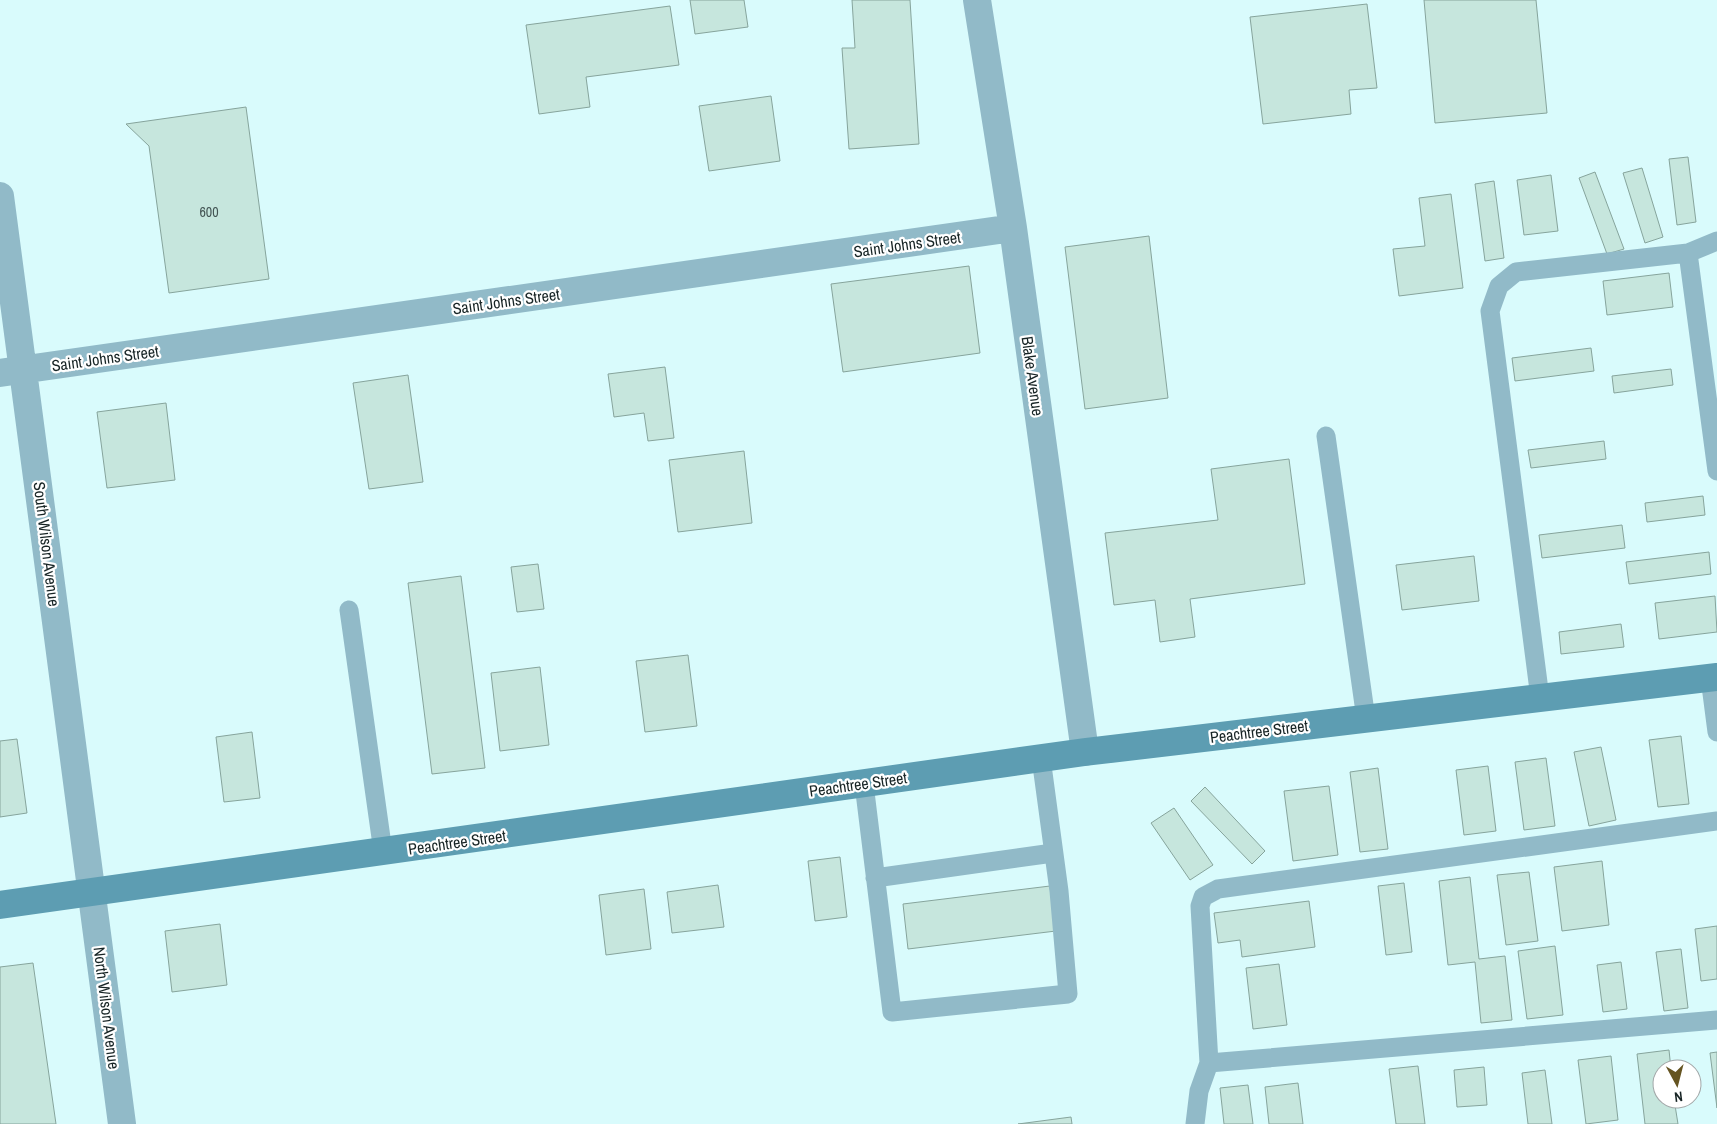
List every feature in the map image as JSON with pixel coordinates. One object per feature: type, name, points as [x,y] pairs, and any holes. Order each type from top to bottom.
[{"type":"street","name":"Blake Avenue","points":[[978,0],[1013,228],[1084,752]]},
{"type":"street","name":"South Wilson Avenue","points":[[0,196],[12,371],[93,893]]},
{"type":"street","name":"Saint Johns Street","points":[[12,371],[1013,228]]},
{"type":"street","name":"Peachtree Street","points":[[0,904],[93,893],[1084,752],[1713,678]]},
{"type":"street","name":"North Wilson Avenue","points":[[93,893],[122,1124]]},
{"type":"lane","points":[[1540,698],[1490,311],[1499,286],[1516,272],[1688,253],[1717,241]]},
{"type":"lane","points":[[1688,253],[1717,472]]},
{"type":"lane","points":[[1326,436],[1366,719]]},
{"type":"lane","points":[[349,610],[384,852]]},
{"type":"lane","points":[[1713,678],[1717,732]]},
{"type":"lane","points":[[864,784],[892,1012],[1068,994],[1059,892],[1041,758]]},
{"type":"lane","points":[[1195,1124],[1199,1091],[1209,1063],[1200,906],[1203,897],[1218,889],[1717,821]]},
{"type":"lane","points":[[876,878],[1053,853]]},
{"type":"lane","points":[[1209,1063],[1717,1020]]},
{"type":"building","points":[[690,0],[744,0],[748,27],[695,34]]},
{"type":"building","points":[[852,0],[910,0],[919,144],[849,149],[842,48],[855,48]]},
{"type":"building","points":[[1424,0],[1536,0],[1547,113],[1435,123]]},
{"type":"building","points":[[1367,4],[1377,88],[1349,90],[1351,114],[1263,124],[1250,17]]},
{"type":"building","points":[[670,6],[679,65],[586,77],[590,107],[539,114],[526,25]]},
{"type":"building","points":[[771,96],[780,161],[709,171],[699,106]]},
{"type":"building","points":[[246,107],[269,279],[169,293],[149,146],[126,124]]},
{"type":"building","points":[[1688,157],[1696,222],[1677,225],[1669,159]]},
{"type":"building","points":[[1642,168],[1663,237],[1645,243],[1623,173]]},
{"type":"building","points":[[1595,172],[1624,249],[1607,254],[1579,178]]},
{"type":"building","points":[[1551,175],[1558,231],[1524,235],[1517,180]]},
{"type":"building","points":[[1494,181],[1504,258],[1485,261],[1475,184]]},
{"type":"building","points":[[1451,194],[1463,288],[1399,296],[1393,249],[1425,246],[1419,198]]},
{"type":"building","points":[[1149,236],[1168,398],[1085,409],[1065,247]]},
{"type":"building","points":[[969,266],[980,353],[843,372],[831,284]]},
{"type":"building","points":[[1669,273],[1673,307],[1607,315],[1603,281]]},
{"type":"building","points":[[1591,348],[1594,371],[1515,381],[1512,358]]},
{"type":"building","points":[[665,367],[674,438],[648,441],[644,413],[614,417],[608,374]]},
{"type":"building","points":[[1671,369],[1673,385],[1614,393],[1612,376]]},
{"type":"building","points":[[408,375],[423,482],[369,489],[353,383]]},
{"type":"building","points":[[166,403],[175,480],[107,488],[97,412]]},
{"type":"building","points":[[1604,441],[1606,459],[1531,468],[1528,450]]},
{"type":"building","points":[[744,451],[752,523],[678,532],[669,460]]},
{"type":"building","points":[[1289,459],[1305,584],[1190,599],[1195,637],[1160,642],[1155,600],[1114,605],[1105,533],[1218,520],[1211,469]]},
{"type":"building","points":[[1703,496],[1705,515],[1647,522],[1645,503]]},
{"type":"building","points":[[1622,525],[1625,548],[1542,558],[1539,535]]},
{"type":"building","points":[[1709,552],[1711,574],[1629,584],[1626,562]]},
{"type":"building","points":[[1474,556],[1479,601],[1402,610],[1396,565]]},
{"type":"building","points":[[538,564],[544,609],[517,612],[511,567]]},
{"type":"building","points":[[461,576],[485,768],[432,774],[408,583]]},
{"type":"building","points":[[1715,596],[1717,632],[1659,639],[1655,603]]},
{"type":"building","points":[[1621,624],[1624,647],[1561,654],[1559,632]]},
{"type":"building","points":[[688,655],[697,726],[645,732],[636,661]]},
{"type":"building","points":[[540,667],[549,745],[500,751],[491,673]]},
{"type":"building","points":[[252,732],[260,798],[224,802],[216,737]]},
{"type":"building","points":[[1681,736],[1689,804],[1658,807],[1649,740]]},
{"type":"building","points":[[17,739],[27,813],[0,817],[0,741]]},
{"type":"building","points":[[1601,747],[1616,820],[1589,826],[1574,752]]},
{"type":"building","points":[[1546,758],[1555,826],[1524,830],[1515,762]]},
{"type":"building","points":[[1488,766],[1496,831],[1464,835],[1456,770]]},
{"type":"building","points":[[1378,768],[1388,849],[1360,852],[1350,772]]},
{"type":"building","points":[[1329,786],[1338,855],[1293,861],[1284,791]]},
{"type":"building","points":[[1205,787],[1265,851],[1252,864],[1191,801]]},
{"type":"building","points":[[1174,808],[1213,865],[1190,880],[1151,823]]},
{"type":"building","points":[[840,857],[847,917],[815,921],[808,861]]},
{"type":"building","points":[[1602,861],[1609,925],[1562,931],[1554,867]]},
{"type":"building","points":[[1529,872],[1538,941],[1506,945],[1497,875]]},
{"type":"building","points":[[1470,877],[1479,959],[1505,956],[1512,1020],[1481,1023],[1475,962],[1448,965],[1439,881]]},
{"type":"building","points":[[1404,883],[1412,952],[1386,955],[1378,886]]},
{"type":"building","points":[[718,885],[724,927],[672,933],[667,892]]},
{"type":"building","points":[[1050,886],[1056,931],[908,949],[903,904]]},
{"type":"building","points":[[644,889],[651,949],[606,955],[599,895]]},
{"type":"building","points":[[1309,901],[1315,947],[1242,957],[1240,940],[1218,943],[1214,913]]},
{"type":"building","points":[[220,924],[227,985],[172,992],[165,931]]},
{"type":"building","points":[[1717,926],[1717,979],[1701,981],[1695,929]]},
{"type":"building","points":[[1555,946],[1563,1015],[1527,1019],[1518,951]]},
{"type":"building","points":[[1681,949],[1688,1008],[1664,1011],[1656,952]]},
{"type":"building","points":[[1621,962],[1627,1009],[1603,1012],[1597,965]]},
{"type":"building","points":[[33,963],[56,1124],[0,1124],[0,967]]},
{"type":"building","points":[[1279,964],[1287,1025],[1253,1029],[1246,968]]},
{"type":"building","points":[[1669,1050],[1670,1059],[1652,1059],[1652,1109],[1676,1109],[1678,1124],[1645,1124],[1637,1054]]},
{"type":"building","points":[[1717,1052],[1717,1108],[1710,1053]]},
{"type":"building","points":[[1611,1056],[1618,1120],[1586,1124],[1578,1060]]},
{"type":"building","points":[[1418,1066],[1425,1124],[1396,1124],[1389,1069]]},
{"type":"building","points":[[1484,1067],[1487,1105],[1457,1107],[1454,1070]]},
{"type":"building","points":[[1545,1070],[1552,1124],[1528,1124],[1522,1073]]},
{"type":"building","points":[[1298,1083],[1303,1124],[1269,1124],[1265,1087]]},
{"type":"building","points":[[1248,1085],[1253,1124],[1224,1124],[1220,1088]]},
{"type":"building","points":[[1071,1117],[1072,1124],[1018,1124]]}]
